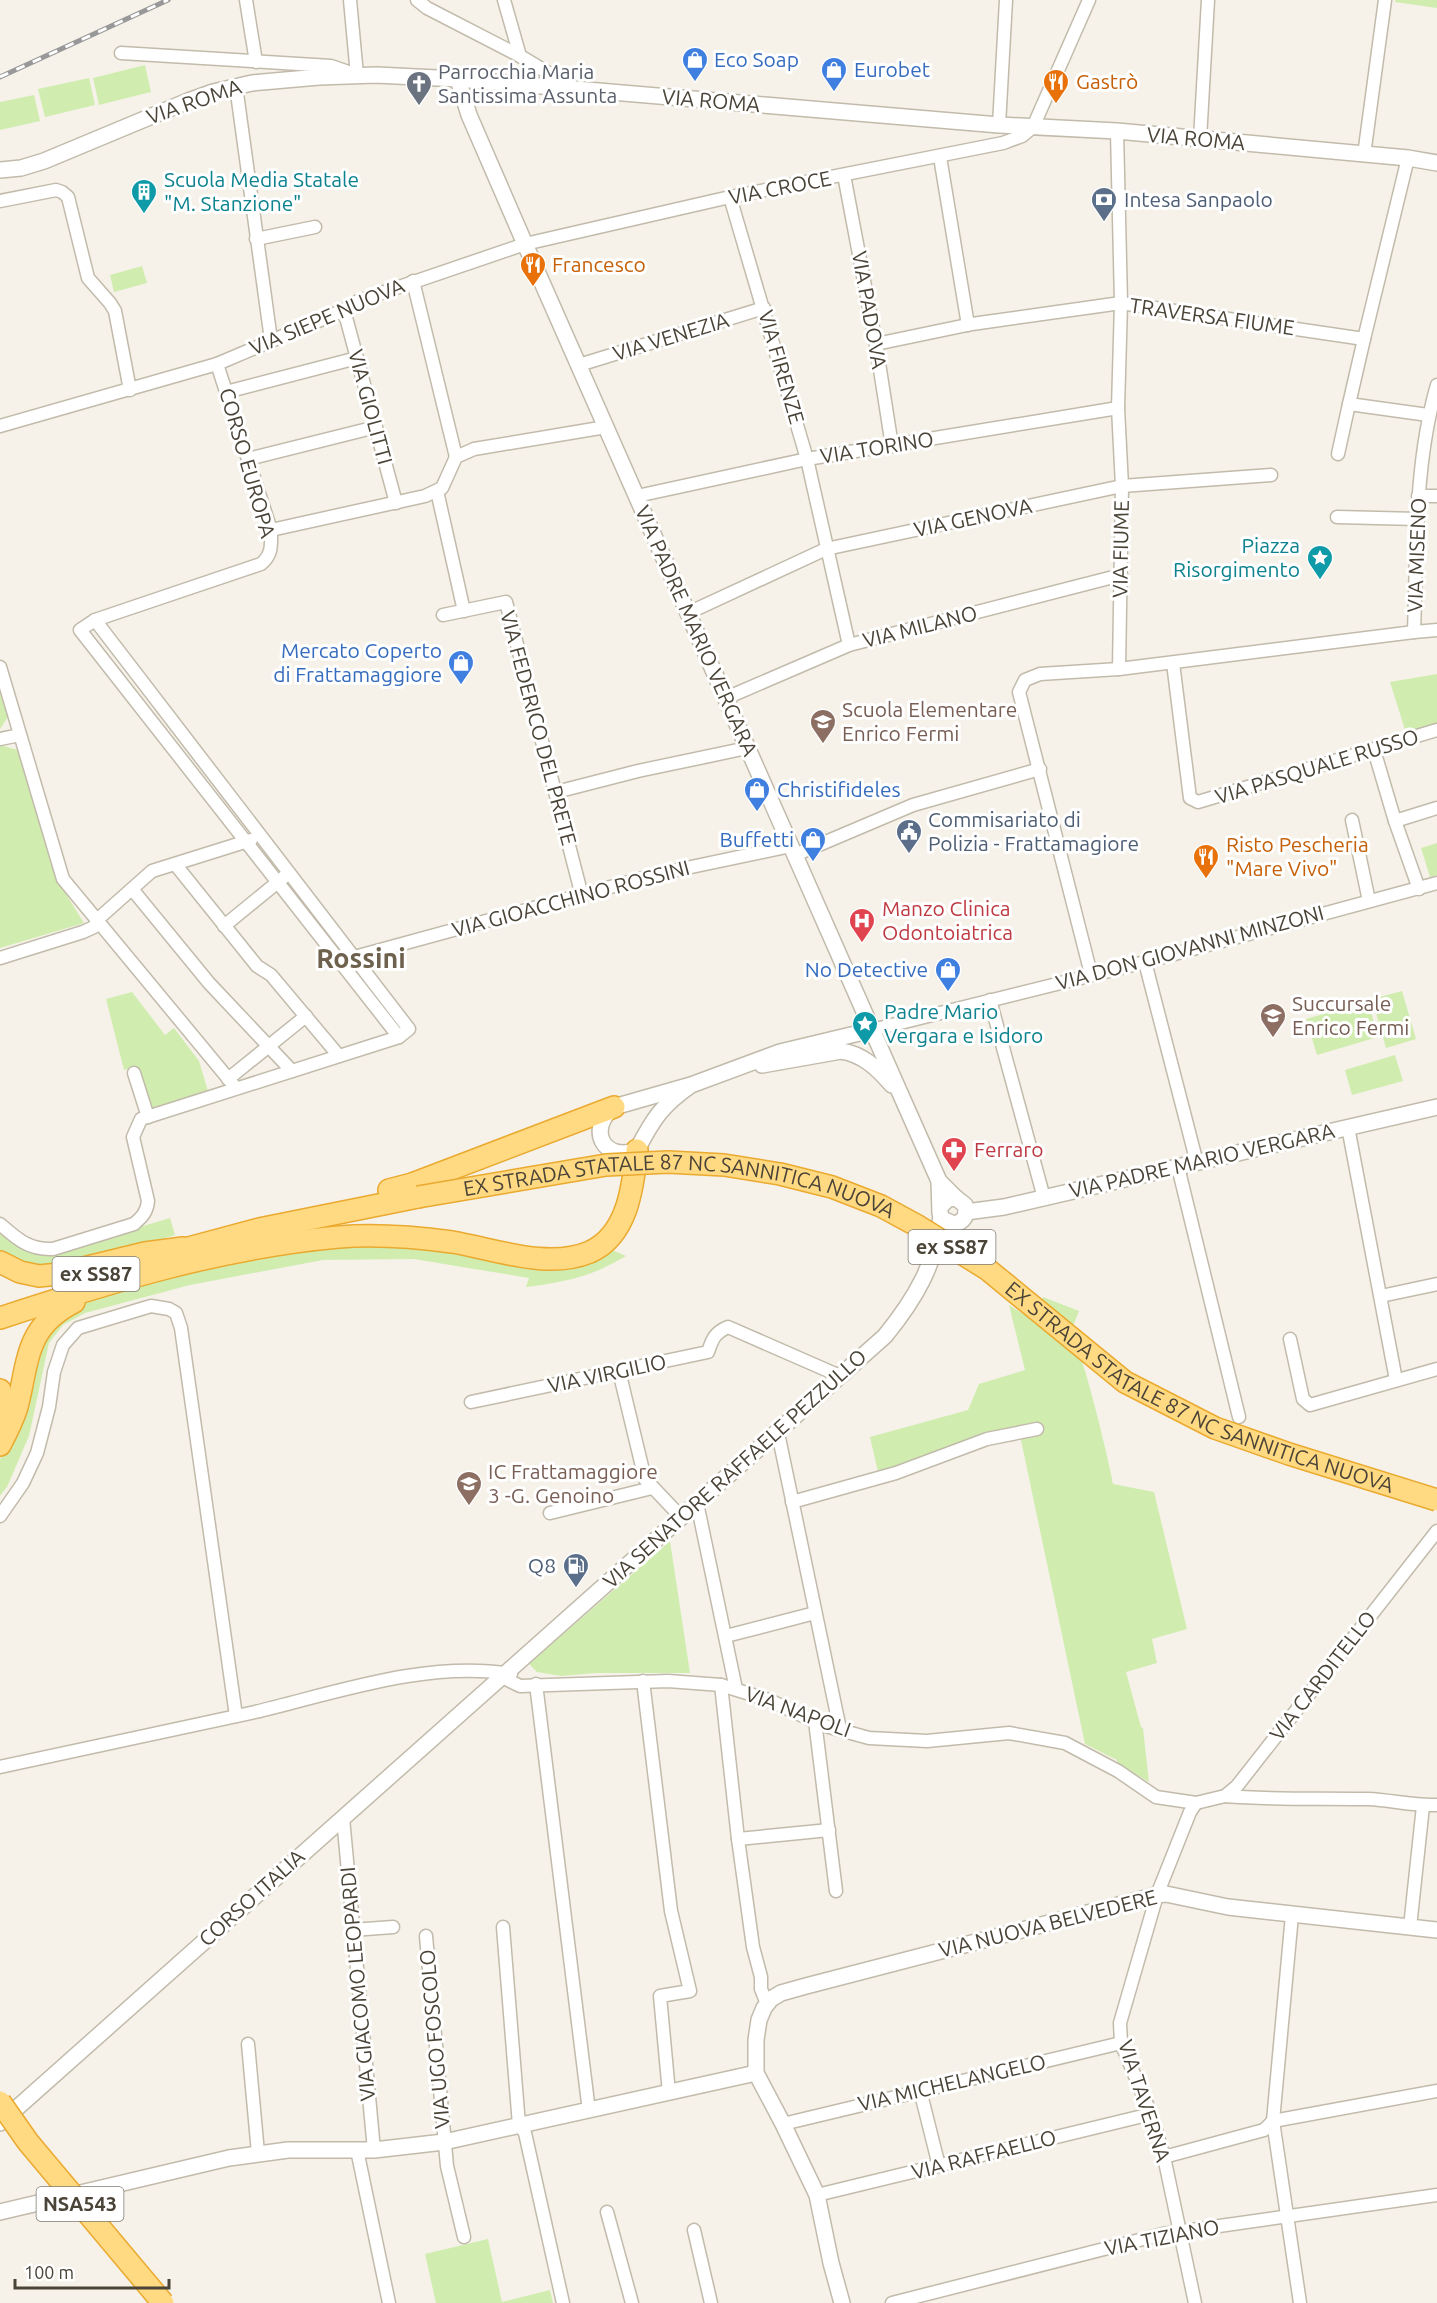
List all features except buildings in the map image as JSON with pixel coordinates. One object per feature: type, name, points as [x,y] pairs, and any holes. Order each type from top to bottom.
[{"type":"highway","points":[[259,1229],[412,1184],[614,1107]]},
{"type":"highway","points":[[0,1262],[20,1272],[39,1276],[59,1274],[145,1253],[193,1253],[339,1237],[371,1236],[452,1242],[550,1259],[574,1257],[592,1251],[606,1240],[622,1219],[630,1197],[638,1150]]},
{"type":"highway","name":"EX STRADA STATALE 87 NC SANNITICA NUOVA","points":[[0,1318],[126,1278],[259,1229],[418,1197],[606,1166],[668,1162],[724,1165],[780,1174],[832,1187],[890,1210],[987,1269],[1125,1382],[1215,1428],[1289,1454],[1437,1500]]},
{"type":"highway","name":"EX STRADA STATALE 87 NC SANNITICA NUOVA","points":[[0,1304],[193,1253]]},
{"type":"highway","points":[[0,1444],[17,1407],[33,1341],[45,1323],[58,1310],[126,1278]]},
{"type":"highway","points":[[0,1390],[3,1401],[0,1444]]},
{"type":"highway","name":"NSA543","points":[[0,2102],[28,2142],[163,2303]]},
{"type":"highway","name":"NSA543","points":[[0,2123],[39,2178],[146,2303]]},
{"type":"street","points":[[246,0],[256,62]]},
{"type":"street","points":[[121,53],[331,66],[357,75],[350,0]]},
{"type":"street","points":[[417,0],[427,8],[520,56],[555,77],[570,90]]},
{"type":"street","points":[[504,0],[520,56]]},
{"type":"street","points":[[999,125],[1005,0]]},
{"type":"street","points":[[1033,127],[1089,0]]},
{"type":"street","points":[[1200,139],[1208,0]]},
{"type":"street","points":[[1364,155],[1385,0]]},
{"type":"street","name":"VIA ROMA","points":[[0,170],[21,168],[44,161],[188,101],[236,86],[279,80],[357,75],[458,78],[570,90],[999,125],[1117,131],[1437,163]]},
{"type":"street","name":"VIA PADRE MARIO VERGARA","points":[[458,78],[469,115],[525,244],[939,1181],[941,1212]]},
{"type":"street","points":[[236,86],[271,340]]},
{"type":"street","name":"VIA CROCE","points":[[525,244],[730,197],[1003,143],[1022,136],[1033,127]]},
{"type":"street","name":"VIA FIUME","points":[[1117,131],[1121,303],[1118,408],[1122,486],[1119,669]]},
{"type":"street","points":[[940,157],[968,325]]},
{"type":"street","points":[[1338,454],[1408,159]]},
{"type":"street","name":"VIA PADOVA","points":[[844,175],[876,344],[892,446]]},
{"type":"street","points":[[0,201],[56,190],[68,197],[88,278],[115,311],[130,390]]},
{"type":"street","name":"VIA FIRENZE","points":[[730,197],[807,459],[849,645]]},
{"type":"street","points":[[256,239],[315,227]]},
{"type":"street","name":"VIA SIEPE NUOVA","points":[[0,426],[217,364],[344,310],[358,301],[525,244]]},
{"type":"street","points":[[271,530],[396,503],[442,488],[456,457],[413,281]]},
{"type":"street","name":"TRAVERSA FIUME","points":[[876,344],[968,325],[1121,303],[1364,339]]},
{"type":"street","name":"VIA VENEZIA","points":[[579,365],[764,308]]},
{"type":"street","name":"VIA GIOLITTI","points":[[344,310],[396,503]]},
{"type":"street","points":[[226,392],[357,358]]},
{"type":"street","name":"CORSO EUROPA","points":[[217,364],[271,530],[271,551],[267,559],[261,564],[95,620],[80,630],[247,842]]},
{"type":"street","name":"VIA MISENO","points":[[1437,385],[1428,415],[1419,479],[1414,632],[1437,630]]},
{"type":"street","points":[[1349,404],[1428,415]]},
{"type":"street","name":"VIA TORINO","points":[[637,496],[807,459],[1118,408]]},
{"type":"street","points":[[248,459],[376,427]]},
{"type":"street","points":[[456,457],[474,449],[606,427]]},
{"type":"street","name":"VIA GENOVA","points":[[688,613],[826,549],[1122,486],[1271,475]]},
{"type":"street","points":[[436,491],[464,610],[444,615]]},
{"type":"street","points":[[1418,496],[1437,496]]},
{"type":"street","points":[[1337,517],[1418,519]]},
{"type":"street","name":"VIA MILANO","points":[[726,699],[849,645],[1121,575]]},
{"type":"street","name":"VIA FEDERICO DEL PRETE","points":[[464,610],[506,602],[582,896]]},
{"type":"street","points":[[95,620],[353,957],[404,1033]]},
{"type":"street","points":[[1091,974],[1019,692],[1025,680],[1040,674],[1173,663],[1414,632]]},
{"type":"street","name":"VIA PASQUALE RUSSO","points":[[1173,663],[1190,798],[1193,801],[1202,802],[1437,730]]},
{"type":"street","points":[[0,667],[63,879],[232,1083]]},
{"type":"street","points":[[0,740],[20,735]]},
{"type":"street","points":[[556,792],[645,769],[747,748]]},
{"type":"street","points":[[1374,750],[1395,821],[1419,889]]},
{"type":"street","name":"VIA GIOACCHINO ROSSINI","points":[[340,962],[658,874],[793,851],[913,805],[1040,769]]},
{"type":"street","points":[[1395,821],[1437,808]]},
{"type":"street","points":[[1352,820],[1369,901]]},
{"type":"street","points":[[0,958],[94,927],[98,919],[152,871],[247,842],[259,834]]},
{"type":"street","points":[[247,842],[340,962],[404,1033]]},
{"type":"street","points":[[175,864],[257,966],[271,975],[339,1056]]},
{"type":"street","points":[[224,926],[289,873]]},
{"type":"street","name":"VIA DON GIOVANNI MINZONI","points":[[872,1030],[1145,962],[1437,883]]},
{"type":"street","points":[[132,889],[209,983],[292,1071]]},
{"type":"street","points":[[291,899],[302,891]]},
{"type":"street","points":[[1145,962],[1197,1163]]},
{"type":"street","points":[[990,1000],[1044,1198]]},
{"type":"street","points":[[232,1083],[268,1046],[306,1016]]},
{"type":"street","points":[[691,1085],[671,1098],[652,1121],[638,1150],[627,1154],[615,1153],[606,1146],[600,1136],[600,1125],[605,1114],[614,1107],[691,1085],[780,1052],[872,1030]]},
{"type":"street","points":[[0,1224],[23,1244],[45,1249],[134,1224],[142,1218],[148,1201],[133,1137],[135,1128],[141,1119],[232,1083],[292,1071],[404,1033]]},
{"type":"street","points":[[735,1068],[783,1063],[841,1051],[864,1059],[900,1093]]},
{"type":"street","points":[[134,1073],[147,1117]]},
{"type":"street","name":"VIA PADRE MARIO VERGARA","points":[[962,1218],[1437,1107]]},
{"type":"street","points":[[1348,1127],[1396,1380]]},
{"type":"street","points":[[1178,1167],[1239,1417]]},
{"type":"street","name":"VIA PADRE MARIO VERGARA","points":[[939,1181],[956,1198]]},
{"type":"street","points":[[956,1198],[963,1203],[962,1218],[947,1223],[941,1212],[945,1200],[956,1198]]},
{"type":"street","name":"VIA SENATORE RAFFAELE PEZZULLO","points":[[505,1673],[885,1336],[900,1317],[925,1275],[938,1243],[941,1212]]},
{"type":"street","name":"VIA SENATORE RAFFAELE PEZZULLO","points":[[938,1243],[962,1218]]},
{"type":"street","points":[[1381,1296],[1437,1284]]},
{"type":"street","points":[[0,1516],[23,1483],[37,1453],[49,1407],[54,1372],[63,1345],[78,1328],[151,1306],[169,1309],[176,1313],[183,1340],[236,1716]]},
{"type":"street","name":"VIA VIRGILIO","points":[[471,1402],[708,1352],[710,1341],[721,1330],[728,1327],[840,1377]]},
{"type":"street","points":[[1290,1340],[1303,1399],[1314,1405],[1437,1369]]},
{"type":"street","points":[[619,1371],[645,1479],[681,1517]]},
{"type":"street","points":[[792,1502],[896,1473],[987,1439],[1037,1429]]},
{"type":"street","points":[[778,1433],[840,1730]]},
{"type":"street","points":[[550,1513],[652,1488]]},
{"type":"street","points":[[697,1503],[736,1689]]},
{"type":"street","name":"VIA CARDITELLO","points":[[1225,1796],[1251,1768],[1437,1531]]},
{"type":"street","points":[[726,1635],[816,1613]]},
{"type":"street","points":[[0,1767],[236,1716],[401,1677],[454,1671],[505,1673]]},
{"type":"street","name":"VIA NAPOLI","points":[[505,1673],[513,1684],[520,1686],[643,1681],[721,1685],[769,1700],[840,1730],[869,1738],[927,1741],[1010,1733],[1065,1743],[1118,1771],[1156,1797],[1196,1803]]},
{"type":"street","name":"CORSO ITALIA","points":[[0,2123],[505,1673]]},
{"type":"street","points":[[643,1681],[671,1911],[690,1991],[660,1996],[669,2093]]},
{"type":"street","points":[[532,1684],[589,2110]]},
{"type":"street","points":[[721,1685],[753,1947],[761,1977],[772,2000],[759,2020],[755,2056],[756,2073],[817,2195],[842,2303]]},
{"type":"street","points":[[815,1721],[836,1891]]},
{"type":"street","points":[[1196,1803],[1225,1796],[1372,1799],[1423,1806],[1437,1805]]},
{"type":"street","name":"VIA TAVERNA","points":[[1195,2303],[1164,2157],[1151,2114],[1121,2043],[1120,2023],[1157,1895],[1190,1812],[1196,1803]]},
{"type":"street","points":[[1410,1927],[1423,1806]]},
{"type":"street","name":"VIA GIACOMO LEOPARDI","points":[[343,1818],[374,2150]]},
{"type":"street","points":[[738,1839],[829,1830]]},
{"type":"street","name":"VIA NUOVA BELVEDERE","points":[[772,2000],[806,1986],[1166,1894],[1228,1907],[1437,1930]]},
{"type":"street","points":[[1292,1915],[1273,2121],[1300,2303]]},
{"type":"street","points":[[352,1930],[393,1927]]},
{"type":"street","points":[[503,1927],[519,2125],[525,2133],[563,2303]]},
{"type":"street","name":"VIA UGO FOSCOLO","points":[[426,1936],[447,2166],[464,2237]]},
{"type":"street","name":"VIA MICHELANGELO","points":[[783,2124],[1121,2043]]},
{"type":"street","points":[[248,2044],[258,2153]]},
{"type":"street","points":[[0,2212],[258,2153],[288,2150],[374,2150],[444,2142],[756,2073]]},
{"type":"street","points":[[920,2090],[939,2166]]},
{"type":"street","points":[[1164,2157],[1264,2130],[1273,2121],[1437,2091]]},
{"type":"street","name":"VIA RAFFAELLO","points":[[817,2195],[1151,2114]]},
{"type":"street","points":[[357,2150],[389,2303]]},
{"type":"street","name":"VIA TIZIANO","points":[[892,2303],[1180,2231],[1437,2195]]},
{"type":"street","points":[[607,2212],[632,2303]]},
{"type":"street","points":[[694,2230],[711,2303]]},
{"type":"green space","points":[[1395,0],[1437,0],[1437,8],[1395,2]]},
{"type":"green space","points":[[145,65],[151,92],[99,105],[93,78]]},
{"type":"green space","points":[[89,78],[95,105],[45,117],[38,89]]},
{"type":"green space","points":[[34,95],[40,121],[0,130],[0,102]]},
{"type":"green space","points":[[142,266],[147,283],[114,292],[110,275]]},
{"type":"green space","points":[[1437,674],[1437,723],[1406,733],[1390,682]]},
{"type":"green space","points":[[0,692],[8,717],[0,729]]},
{"type":"green space","points":[[0,745],[18,750],[54,871],[84,923],[0,948]]},
{"type":"green space","points":[[1437,843],[1437,875],[1430,877],[1421,848]]},
{"type":"green space","points":[[1402,991],[1416,1039],[1386,1048],[1372,999]]},
{"type":"green space","points":[[132,992],[165,1035],[174,1028],[199,1061],[208,1091],[149,1109],[137,1067],[124,1070],[106,999]]},
{"type":"green space","points":[[1368,1001],[1378,1037],[1317,1055],[1306,1019]]},
{"type":"green space","points":[[1395,1055],[1403,1081],[1352,1095],[1345,1070]]},
{"type":"green space","points":[[170,1218],[175,1235],[63,1269],[39,1270],[0,1254],[0,1231],[24,1249],[116,1234]]},
{"type":"green space","points":[[386,1242],[534,1264],[608,1248],[626,1256],[577,1278],[526,1287],[529,1278],[414,1259],[323,1260],[190,1285],[85,1313],[63,1325],[49,1343],[29,1436],[7,1487],[0,1496],[0,1459],[17,1424],[39,1335],[78,1304],[219,1265],[324,1243]]},
{"type":"green space","points":[[1043,1297],[1079,1311],[1070,1333],[1034,1319]]},
{"type":"green space","points":[[1009,1305],[1054,1334],[1079,1355],[1092,1395],[1113,1484],[1154,1492],[1187,1629],[1152,1639],[1157,1663],[1126,1672],[1143,1728],[1149,1782],[1118,1764],[1117,1760],[1085,1744],[1018,1426],[878,1472],[870,1437],[968,1410],[979,1384],[1025,1370]]},
{"type":"green space","points":[[670,1541],[690,1673],[596,1673],[561,1676],[537,1672],[529,1664]]},
{"type":"green space","points":[[488,2239],[502,2302],[550,2290],[553,2303],[436,2303],[425,2254]]},
{"type":"railway","points":[[0,77],[168,0]]},
{"type":"place","name":"Eco Soap","points":[[695,83]]},
{"type":"place","name":"Eurobet","points":[[834,93]]},
{"type":"place","name":"Gastrò","points":[[1056,105]]},
{"type":"place","name":"Parrocchia Maria Santissima Assunta","points":[[419,107]]},
{"type":"place","name":"Scuola Media Statale \"M. Stanzione\"","points":[[144,215]]},
{"type":"place","name":"Intesa Sanpaolo","points":[[1104,223]]},
{"type":"place","name":"Francesco","points":[[533,288]]},
{"type":"place","name":"Piazza Risorgimento","points":[[1320,581]]},
{"type":"place","name":"Mercato Coperto di Frattamaggiore","points":[[461,686]]},
{"type":"place","name":"Scuola Elementare Enrico Fermi","points":[[823,745]]},
{"type":"place","name":"Christifideles","points":[[757,813]]},
{"type":"place","name":"Commisariato di Polizia - Frattamagiore","points":[[909,855]]},
{"type":"place","name":"Buffetti","points":[[813,863]]},
{"type":"place","name":"Risto Pescheria \"Mare Vivo\"","points":[[1206,880]]},
{"type":"place","name":"Manzo Clinica Odontoiatrica","points":[[862,944]]},
{"type":"place","name":"No Detective","points":[[948,993]]},
{"type":"place","name":"Succursale Enrico Fermi","points":[[1273,1039]]},
{"type":"place","name":"Padre Mario Vergara e Isidoro","points":[[865,1047]]},
{"type":"place","name":"Ferraro","points":[[954,1173]]},
{"type":"place","name":"IC Frattamaggiore 3 -G. Genoino","points":[[469,1507]]},
{"type":"place","name":"Q8","points":[[576,1589]]},
{"type":"district","name":"Rossini","points":[[361,959]]}]
